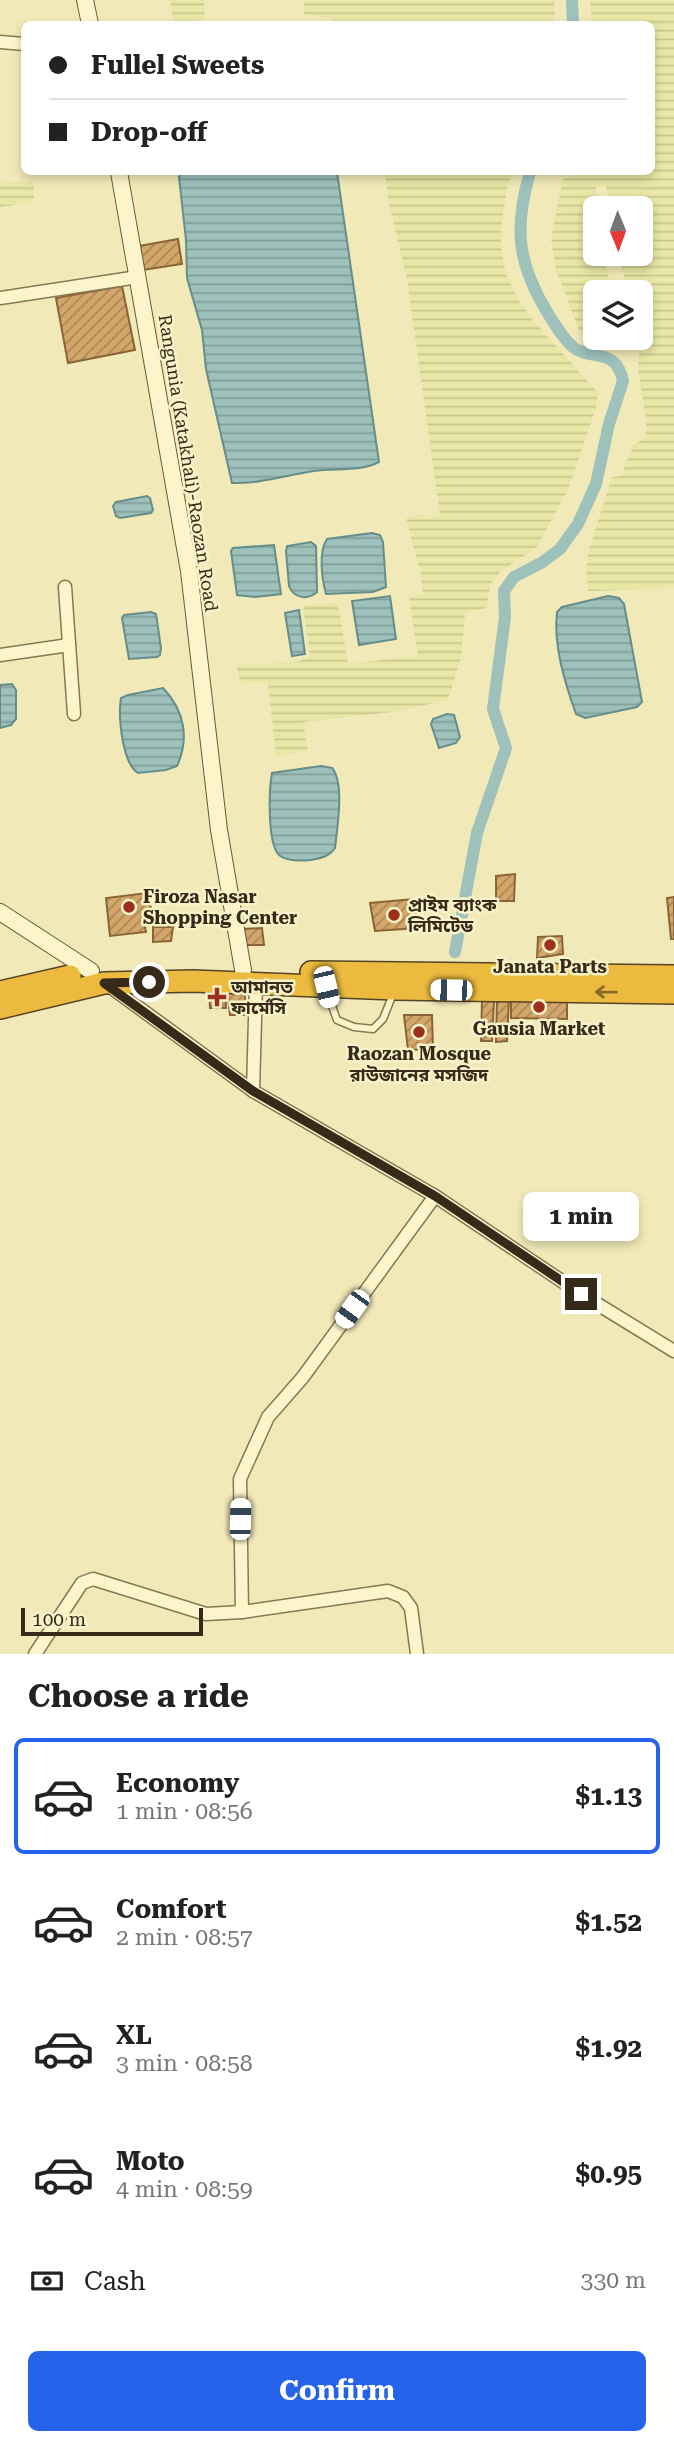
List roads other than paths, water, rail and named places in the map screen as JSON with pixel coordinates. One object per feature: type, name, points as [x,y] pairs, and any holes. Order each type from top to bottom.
[{"type":"highway","points":[[0,992],[98,977],[193,981],[250,977],[674,976]]},
{"type":"highway","points":[[0,1007],[98,977]]},
{"type":"highway","points":[[250,977],[326,987],[674,993]]},
{"type":"main road","points":[[85,0],[89,21]]},
{"type":"main road","name":"Rangunia (Katakhali)-Raozan Road","points":[[119,175],[189,571],[219,830],[250,977]]},
{"type":"main road","points":[[0,912],[98,977]]},
{"type":"street","points":[[0,42],[21,44]]},
{"type":"street","points":[[0,298],[138,277]]},
{"type":"street","points":[[65,587],[74,714]]},
{"type":"street","points":[[0,655],[69,645]]},
{"type":"street","points":[[98,977],[253,1091],[435,1196],[581,1294],[674,1351]]},
{"type":"street","points":[[250,977],[253,1091]]},
{"type":"street","points":[[242,1612],[240,1479],[268,1418],[303,1377],[435,1196]]},
{"type":"street","points":[[35,1654],[82,1583],[93,1578],[206,1614],[242,1612],[388,1591],[403,1597],[411,1608],[418,1654]]},
{"type":"lane","points":[[326,987],[337,1020],[354,1027],[373,1029],[383,1019],[395,989]]},
{"type":"water","points":[[337,175],[379,462],[356,468],[232,483],[206,369],[202,330],[187,278],[179,177]]},
{"type":"water","points":[[147,496],[153,510],[151,513],[120,518],[116,516],[113,506],[116,502]]},
{"type":"water","points":[[372,533],[380,535],[383,542],[386,587],[373,592],[326,594],[322,558],[327,539]]},
{"type":"water","points":[[311,542],[316,546],[317,592],[302,597],[294,594],[289,586],[286,551],[287,546]]},
{"type":"water","points":[[274,545],[281,594],[255,597],[237,595],[231,551],[233,548]]},
{"type":"water","points":[[390,596],[396,639],[359,645],[352,601]]},
{"type":"water","points":[[608,596],[619,598],[624,604],[642,702],[637,707],[585,718],[576,714],[564,677],[558,651],[557,612],[562,607]]},
{"type":"water","points":[[299,610],[305,654],[292,656],[285,613]]},
{"type":"water","points":[[151,612],[156,614],[160,655],[129,659],[122,618],[124,615]]},
{"type":"water","points":[[12,684],[16,690],[16,719],[11,725],[0,728],[0,685]]},
{"type":"water","points":[[163,688],[176,706],[183,725],[181,756],[177,766],[138,773],[128,760],[125,750],[120,716],[121,698]]},
{"type":"water","points":[[447,714],[454,715],[460,737],[456,743],[439,748],[431,724],[433,719]]},
{"type":"water","points":[[321,766],[332,768],[338,784],[335,848],[318,859],[286,859],[279,855],[272,839],[272,773]]},
{"type":"waterway","points":[[572,0],[573,21]]},
{"type":"waterway","points":[[455,952],[477,833],[506,748],[493,709],[505,617],[504,591],[514,577],[560,549],[578,524],[596,484],[609,424],[623,381],[614,363],[601,356],[579,351],[569,343],[555,326],[529,277],[520,228],[529,175]]},
{"type":"place","name":"Firoza Nasar Shopping Center","points":[[129,907]]},
{"type":"place","name":"প্রাইম ব্যাংক লিমিটেড","points":[[394,915]]},
{"type":"place","name":"Janata Parts","points":[[550,945]]},
{"type":"place","name":"আমানত ফার্মেসি","points":[[217,997]]},
{"type":"place","name":"Gausia Market","points":[[539,1007]]},
{"type":"place","name":"Raozan Mosque রাউজানের মসজিদ","points":[[419,1032]]}]
